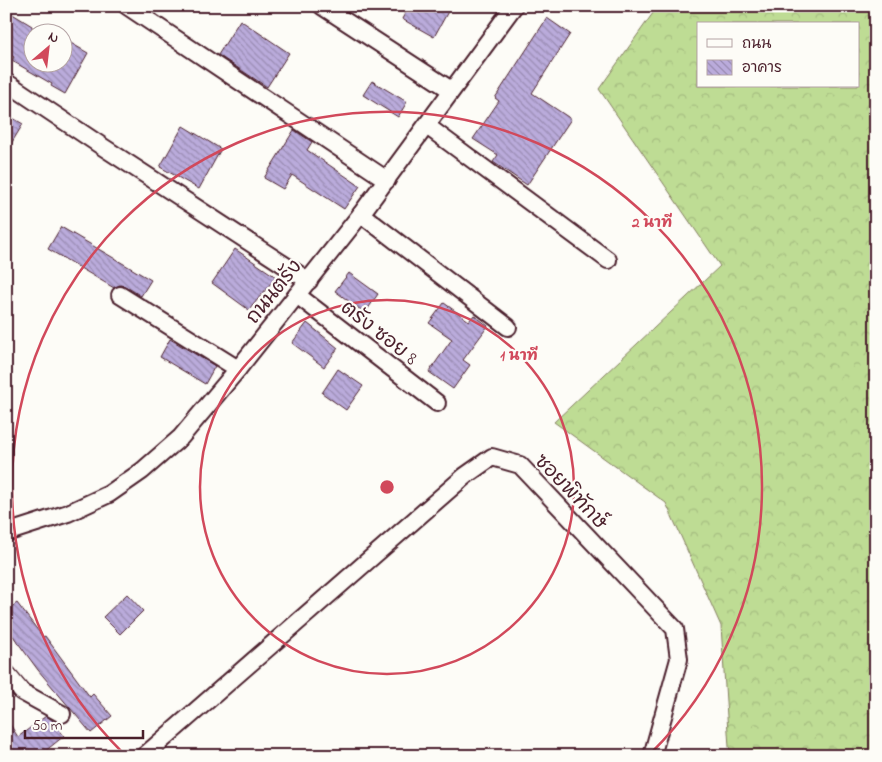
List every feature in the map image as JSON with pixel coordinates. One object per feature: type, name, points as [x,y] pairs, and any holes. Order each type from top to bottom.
[{"type":"street","points":[[127,6],[387,180]]},
{"type":"street","points":[[322,6],[451,90]]},
{"type":"street","name":"ถนนตรัง","points":[[6,533],[68,513],[109,494],[180,437],[238,369],[361,214],[514,6]]},
{"type":"street","points":[[6,82],[309,280]]},
{"type":"street","points":[[426,126],[608,260]]},
{"type":"street","points":[[361,214],[508,327]]},
{"type":"street","points":[[120,295],[238,369]]},
{"type":"street","name":"ตรัง ซอย 8","points":[[297,295],[437,403]]},
{"type":"street","name":"ซอยพิทักษ์","points":[[144,756],[465,476],[492,457],[520,465],[675,629],[679,659],[652,756]]},
{"type":"street","points":[[6,673],[22,692],[62,714]]},
{"type":"green space","points":[[658,6],[876,6],[876,756],[733,756],[729,747],[721,626],[666,503],[554,422],[720,266],[599,89]]},
{"type":"building","points":[[409,6],[451,6],[434,37],[402,19]]},
{"type":"building","points":[[6,10],[26,22],[22,22],[22,67],[14,62],[12,60],[14,57],[6,52]]},
{"type":"building","points":[[547,18],[570,34],[532,93],[571,119],[527,185],[493,162],[498,155],[473,139],[499,101],[495,98]]},
{"type":"building","points":[[240,20],[289,53],[267,87],[218,55]]},
{"type":"building","points":[[72,44],[88,53],[65,94],[51,86],[52,84],[31,72],[72,72]]},
{"type":"building","points":[[372,81],[407,102],[398,117],[363,95]]},
{"type":"building","points":[[6,114],[23,124],[6,152]]},
{"type":"building","points":[[183,126],[221,149],[199,189],[160,167]]},
{"type":"building","points":[[294,130],[312,142],[307,150],[360,186],[344,209],[292,175],[283,189],[264,178]]},
{"type":"building","points":[[61,227],[151,280],[141,296],[125,286],[120,285],[114,288],[48,249]]},
{"type":"building","points":[[235,249],[276,277],[249,310],[212,283]]},
{"type":"building","points":[[349,273],[378,294],[365,313],[335,291]]},
{"type":"building","points":[[444,303],[469,321],[474,315],[488,326],[463,360],[470,365],[453,389],[429,372],[452,339],[429,323]]},
{"type":"building","points":[[307,323],[338,348],[324,367],[292,343]]},
{"type":"building","points":[[170,339],[215,366],[205,384],[160,357]]},
{"type":"building","points":[[338,369],[363,386],[346,410],[322,393]]},
{"type":"building","points":[[127,594],[143,611],[120,634],[103,617]]},
{"type":"building","points":[[17,603],[43,637],[45,636],[90,697],[93,694],[112,716],[91,733],[38,670],[13,636],[6,640],[6,611]]},
{"type":"building","points":[[46,716],[52,720],[64,736],[39,756],[6,756],[6,718],[18,737]]}]
